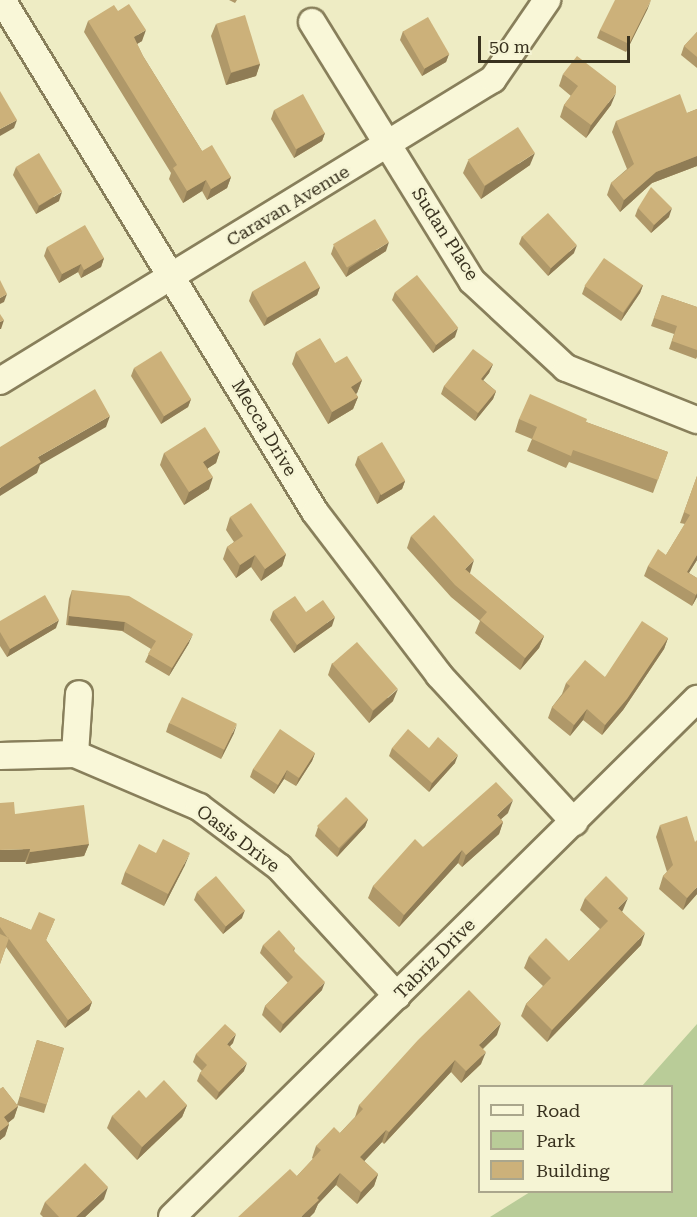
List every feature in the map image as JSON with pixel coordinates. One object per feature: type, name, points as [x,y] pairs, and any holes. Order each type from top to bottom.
[{"type":"street","name":"Mecca Drive","points":[[2,0],[315,512],[439,675],[574,822]]},
{"type":"street","name":"Caravan Avenue","points":[[0,381],[388,146],[493,79],[547,0]]},
{"type":"street","name":"Sudan Place","points":[[312,22],[472,280],[566,368],[697,420]]},
{"type":"street","points":[[75,754],[79,694]]},
{"type":"street","name":"Tabriz Drive","points":[[172,1217],[697,699]]},
{"type":"street","name":"Oasis Drive","points":[[0,756],[75,754],[199,807],[279,867],[398,996]]},
{"type":"green space","points":[[697,1024],[697,1217],[490,1217],[528,1193],[673,1193],[673,1085],[643,1085]]},
{"type":"building","points":[[615,0],[651,0],[629,44],[600,30]]},
{"type":"building","points":[[129,4],[146,30],[134,37],[143,56],[202,151],[212,145],[231,177],[211,189],[206,180],[187,191],[173,168],[177,165],[88,21],[114,5],[118,11]]},
{"type":"building","points":[[245,15],[260,64],[231,73],[216,24]]},
{"type":"building","points":[[428,17],[450,54],[424,69],[403,32]]},
{"type":"building","points":[[697,32],[697,57],[684,46]]},
{"type":"building","points":[[577,56],[616,86],[616,93],[591,125],[564,105],[578,86],[563,74]]},
{"type":"building","points":[[0,91],[17,120],[0,129]]},
{"type":"building","points":[[303,94],[325,133],[296,149],[274,110]]},
{"type":"building","points":[[680,94],[687,113],[697,109],[697,156],[656,172],[624,200],[611,183],[634,164],[616,121]]},
{"type":"building","points":[[518,127],[535,153],[485,186],[468,160]]},
{"type":"building","points":[[39,153],[62,192],[39,205],[16,167]]},
{"type":"building","points":[[651,187],[672,208],[654,225],[638,208]]},
{"type":"building","points":[[548,213],[577,245],[551,268],[522,236]]},
{"type":"building","points":[[375,219],[389,242],[347,267],[333,244]]},
{"type":"building","points":[[85,225],[104,258],[84,270],[81,264],[62,274],[47,247]]},
{"type":"building","points":[[604,258],[643,285],[623,313],[584,286]]},
{"type":"building","points":[[305,261],[320,287],[267,317],[252,292]]},
{"type":"building","points":[[417,275],[458,328],[436,345],[395,292]]},
{"type":"building","points":[[0,280],[7,294],[0,298]]},
{"type":"building","points":[[662,295],[697,307],[697,350],[672,341],[677,326],[654,318]]},
{"type":"building","points":[[320,338],[335,363],[347,356],[362,380],[351,387],[358,397],[332,412],[296,352]]},
{"type":"building","points":[[473,349],[493,364],[481,379],[496,391],[478,413],[444,386]]},
{"type":"building","points":[[161,351],[191,399],[164,416],[134,368]]},
{"type":"building","points":[[95,389],[110,416],[38,457],[41,462],[0,488],[0,447]]},
{"type":"building","points":[[530,394],[587,419],[586,422],[668,452],[658,480],[573,450],[571,456],[532,439],[537,427],[519,419]]},
{"type":"building","points":[[205,427],[220,451],[203,462],[213,477],[189,492],[164,453]]},
{"type":"building","points":[[382,442],[405,481],[381,495],[358,456]]},
{"type":"building","points":[[697,476],[697,555],[687,572],[697,578],[696,595],[648,566],[658,549],[666,555],[690,515],[684,512]]},
{"type":"building","points":[[251,503],[286,554],[265,569],[255,555],[240,565],[227,547],[243,536],[230,517]]},
{"type":"building","points":[[434,515],[474,560],[465,569],[544,636],[525,658],[480,620],[487,612],[455,585],[411,536]]},
{"type":"building","points":[[72,590],[129,596],[193,634],[172,668],[148,654],[156,641],[125,622],[69,616]]},
{"type":"building","points":[[45,595],[59,620],[10,649],[0,632],[0,621]]},
{"type":"building","points":[[295,596],[306,612],[323,600],[335,617],[297,645],[273,611]]},
{"type":"building","points":[[642,621],[668,638],[627,699],[605,725],[587,709],[574,725],[552,707],[570,686],[566,683],[585,660],[605,677]]},
{"type":"building","points":[[357,642],[398,689],[373,710],[332,664]]},
{"type":"building","points":[[182,697],[237,724],[224,750],[169,723]]},
{"type":"building","points":[[280,729],[315,753],[299,778],[287,770],[278,785],[253,769]]},
{"type":"building","points":[[408,729],[429,748],[438,737],[458,755],[432,783],[392,748]]},
{"type":"building","points":[[496,782],[513,800],[497,815],[503,822],[466,855],[462,850],[404,915],[373,886],[415,839],[423,847]]},
{"type":"building","points":[[346,797],[368,819],[339,848],[317,826]]},
{"type":"building","points":[[14,802],[15,814],[84,805],[89,844],[30,852],[30,849],[0,850],[0,803]]},
{"type":"building","points":[[687,816],[695,842],[697,840],[697,887],[687,898],[663,876],[673,865],[660,825]]},
{"type":"building","points":[[163,839],[190,853],[168,894],[125,872],[139,844],[156,853]]},
{"type":"building","points":[[216,876],[245,910],[226,927],[197,892]]},
{"type":"building","points":[[606,876],[628,898],[618,908],[645,933],[552,1030],[526,1004],[551,978],[529,956],[546,938],[569,961],[608,921],[585,898]]},
{"type":"building","points":[[39,912],[55,919],[46,940],[92,1002],[68,1020],[0,927],[0,917],[31,930]]},
{"type":"building","points":[[279,930],[295,948],[293,950],[325,982],[283,1024],[265,1006],[293,977],[263,945]]},
{"type":"building","points":[[0,934],[9,938],[0,964]]},
{"type":"building","points":[[469,990],[501,1023],[479,1045],[486,1052],[466,1071],[455,1060],[389,1132],[386,1130],[360,1157],[378,1174],[361,1192],[340,1173],[317,1198],[319,1200],[301,1217],[238,1217],[290,1169],[297,1176],[321,1150],[316,1146],[334,1127],[340,1133],[363,1109],[359,1105],[418,1040]]},
{"type":"building","points":[[225,1024],[236,1034],[227,1044],[247,1063],[219,1092],[200,1073],[207,1065],[196,1054]]},
{"type":"building","points":[[37,1040],[64,1048],[47,1105],[20,1096]]},
{"type":"building","points":[[164,1080],[187,1105],[142,1147],[112,1116],[139,1090],[146,1098]]},
{"type":"building","points":[[3,1087],[18,1106],[4,1117],[9,1124],[0,1131],[0,1089]]},
{"type":"building","points":[[85,1163],[108,1187],[76,1217],[59,1217],[45,1202]]}]
